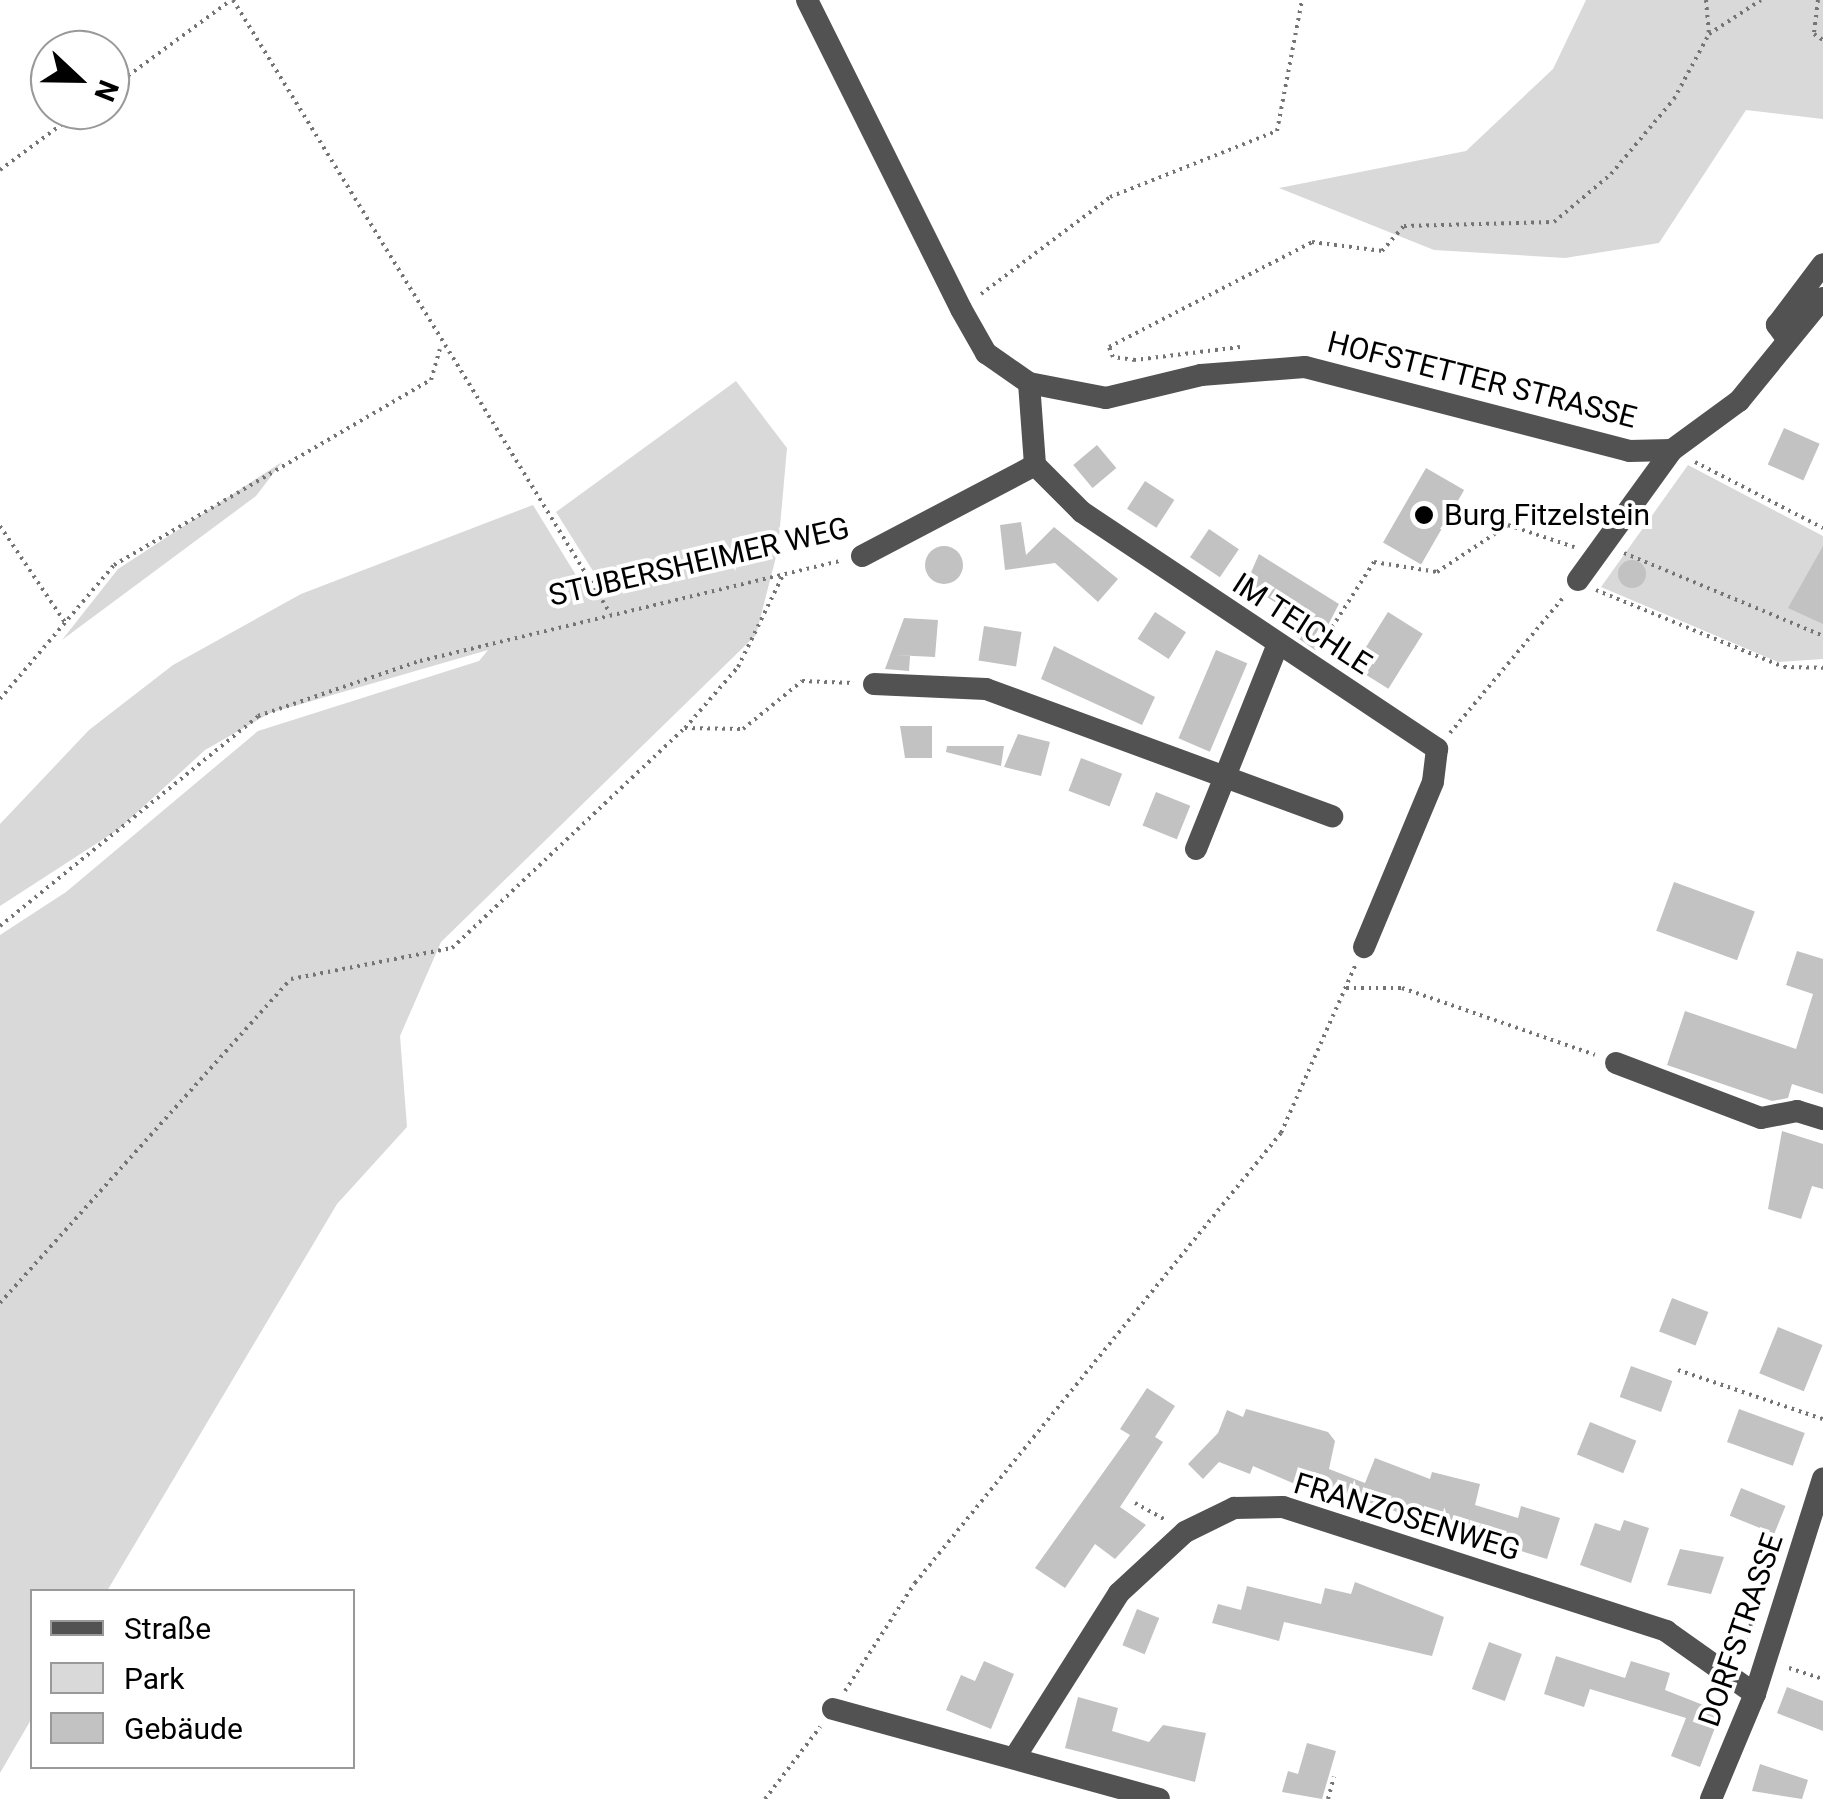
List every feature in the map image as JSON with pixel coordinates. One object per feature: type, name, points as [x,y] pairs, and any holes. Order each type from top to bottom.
[{"type":"street","name":"HOFSTETTER STRASSE","points":[[807,0],[986,353],[1029,383],[1106,398],[1201,375],[1305,368],[1629,451],[1678,453],[1739,400],[1823,298]]},
{"type":"street","points":[[1788,340],[1778,325],[1823,264]]},
{"type":"street","points":[[1029,383],[1035,465]]},
{"type":"street","points":[[1578,580],[1678,453]]},
{"type":"street","name":"STUBERSHEIMER WEG","points":[[862,556],[1035,465]]},
{"type":"street","name":"IM TEICHLE","points":[[1035,465],[1082,512],[1277,646],[1437,748]]},
{"type":"street","points":[[1196,848],[1277,646]]},
{"type":"street","points":[[874,684],[986,689],[1227,772],[1332,816]]},
{"type":"street","points":[[1364,947],[1434,782],[1437,748]]},
{"type":"street","points":[[1616,1063],[1761,1118],[1797,1111],[1823,1119]]},
{"type":"street","name":"DORFSTRASSE","points":[[1711,1799],[1755,1694],[1823,1478]]},
{"type":"street","name":"FRANZOSENWEG","points":[[1014,1757],[1119,1593],[1185,1532],[1234,1508],[1283,1506],[1666,1630],[1755,1694]]},
{"type":"street","points":[[834,1709],[1159,1799]]},
{"type":"path","points":[[130,74],[232,0],[440,348],[610,613]]},
{"type":"path","points":[[961,309],[1110,198],[1277,130],[1302,0]]},
{"type":"path","points":[[1706,0],[1709,34]]},
{"type":"path","points":[[1257,347],[1113,356],[1108,347],[1118,336],[1205,298],[1263,260],[1312,242],[1382,251],[1404,226],[1554,222],[1612,174],[1674,99],[1709,34],[1762,0]]},
{"type":"path","points":[[1818,0],[1814,34],[1823,40]]},
{"type":"path","points":[[0,170],[54,130]]},
{"type":"path","points":[[0,699],[114,565],[431,380],[440,348]]},
{"type":"path","points":[[1678,453],[1823,528]]},
{"type":"path","points":[[1308,666],[1374,562],[1437,572],[1508,525],[1601,551],[1823,636]]},
{"type":"path","points":[[0,526],[66,624]]},
{"type":"path","name":"STUBERSHEIMER WEG","points":[[0,926],[232,730],[420,661],[862,556]]},
{"type":"path","points":[[0,1302],[291,979],[452,948],[685,728],[738,667],[784,573]]},
{"type":"path","points":[[1437,748],[1578,580],[1711,642],[1784,667],[1823,668]]},
{"type":"path","points":[[685,728],[743,728],[802,680],[874,684]]},
{"type":"path","points":[[765,1799],[834,1709],[915,1584],[1280,1133],[1364,947]]},
{"type":"path","points":[[1346,988],[1402,988],[1616,1063]]},
{"type":"path","points":[[1678,1370],[1823,1419]]},
{"type":"path","points":[[1135,1503],[1185,1532]]},
{"type":"path","points":[[1766,1660],[1823,1679]]},
{"type":"path","points":[[1328,1799],[1334,1777]]},
{"type":"green space","points":[[1586,0],[1823,0],[1823,119],[1746,110],[1659,243],[1565,258],[1434,250],[1279,188],[1466,151],[1553,69]]},
{"type":"green space","points":[[736,381],[787,448],[778,549],[756,635],[441,942],[400,1036],[407,1127],[337,1204],[108,1589],[30,1589],[30,1721],[0,1773],[0,935],[66,892],[258,731],[479,661],[488,650],[270,713],[205,750],[119,829],[0,906],[0,824],[89,730],[173,665],[301,594],[533,505],[590,598],[608,595],[556,512]]},
{"type":"green space","points":[[282,462],[256,496],[62,640],[118,569]]},
{"type":"green space","points":[[1688,465],[1823,536],[1823,659],[1778,662],[1601,587]]},
{"type":"building","points":[[1784,428],[1820,444],[1803,480],[1768,465]]},
{"type":"building","points":[[1097,445],[1116,468],[1093,488],[1073,465]]},
{"type":"building","name":"Burg Fitzelstein","points":[[1426,468],[1464,490],[1421,564],[1383,542]]},
{"type":"building","points":[[1145,481],[1174,500],[1156,528],[1127,509]]},
{"type":"building","points":[[1021,522],[1026,555],[1054,527],[1118,579],[1098,602],[1055,563],[1005,570],[1000,525]]},
{"type":"building","points":[[1209,529],[1239,549],[1220,577],[1190,557]]},
{"type":"building","points":[[944,546],[957,552],[963,565],[957,578],[944,584],[931,578],[925,565],[931,552]]},
{"type":"building","points":[[1823,546],[1823,624],[1788,608]]},
{"type":"building","points":[[1259,554],[1339,604],[1315,650],[1295,636],[1301,626],[1289,611],[1246,584]]},
{"type":"building","points":[[1632,560],[1642,564],[1646,574],[1642,584],[1632,588],[1622,584],[1618,574],[1622,564]]},
{"type":"building","points":[[1155,612],[1186,632],[1169,659],[1138,639]]},
{"type":"building","points":[[1388,612],[1423,634],[1388,689],[1354,667]]},
{"type":"building","points":[[904,618],[938,620],[935,657],[894,655],[910,656],[909,671],[885,669]]},
{"type":"building","points":[[984,626],[1022,632],[1016,667],[979,661]]},
{"type":"building","points":[[1054,646],[1155,697],[1142,725],[1041,679]]},
{"type":"building","points":[[1216,650],[1247,663],[1210,752],[1178,738]]},
{"type":"building","points":[[900,726],[932,726],[932,758],[905,758]]},
{"type":"building","points":[[1018,734],[1050,742],[1041,776],[1004,767]]},
{"type":"building","points":[[947,746],[1004,746],[1001,766],[946,752]]},
{"type":"building","points":[[1081,758],[1122,774],[1110,806],[1068,791]]},
{"type":"building","points":[[1156,792],[1190,806],[1177,839],[1143,825]]},
{"type":"building","points":[[1674,882],[1755,911],[1737,960],[1656,931]]},
{"type":"building","points":[[1797,951],[1823,959],[1823,1094],[1792,1084],[1788,1098],[1772,1101],[1667,1065],[1685,1011],[1796,1049],[1813,994],[1786,985]]},
{"type":"building","points":[[1782,1131],[1823,1144],[1823,1189],[1812,1186],[1801,1219],[1768,1209]]},
{"type":"building","points":[[1672,1298],[1708,1312],[1696,1346],[1659,1332]]},
{"type":"building","points":[[1778,1327],[1823,1345],[1804,1391],[1759,1373]]},
{"type":"building","points":[[1631,1366],[1672,1381],[1661,1412],[1620,1397]]},
{"type":"building","points":[[1147,1388],[1175,1406],[1155,1437],[1163,1442],[1120,1507],[1146,1525],[1115,1559],[1095,1544],[1065,1588],[1035,1568],[1130,1435],[1120,1429]]},
{"type":"building","points":[[1246,1409],[1328,1432],[1335,1441],[1329,1469],[1365,1483],[1375,1458],[1430,1479],[1432,1472],[1480,1484],[1475,1505],[1518,1518],[1521,1506],[1560,1518],[1547,1559],[1498,1544],[1501,1533],[1407,1508],[1406,1515],[1335,1491],[1332,1500],[1253,1466],[1250,1474],[1219,1462],[1203,1479],[1188,1464],[1218,1433],[1227,1410],[1243,1417]]},
{"type":"building","points":[[1739,1409],[1805,1433],[1793,1466],[1727,1442]]},
{"type":"building","points":[[1590,1422],[1636,1441],[1623,1473],[1577,1454]]},
{"type":"building","points":[[1741,1488],[1786,1506],[1774,1534],[1730,1516]]},
{"type":"building","points":[[1624,1520],[1649,1528],[1631,1583],[1580,1565],[1595,1523],[1620,1531]]},
{"type":"building","points":[[1680,1549],[1724,1557],[1711,1594],[1667,1585]]},
{"type":"building","points":[[1355,1582],[1444,1617],[1432,1656],[1284,1622],[1279,1641],[1212,1623],[1218,1604],[1241,1610],[1247,1586],[1321,1604],[1325,1588],[1351,1594]]},
{"type":"building","points":[[1137,1609],[1159,1618],[1145,1654],[1122,1645]]},
{"type":"building","points":[[1489,1642],[1522,1654],[1505,1701],[1472,1689]]},
{"type":"building","points":[[1556,1656],[1625,1678],[1631,1661],[1670,1673],[1665,1690],[1721,1712],[1700,1767],[1671,1756],[1686,1718],[1590,1689],[1584,1707],[1544,1694]]},
{"type":"building","points":[[984,1661],[1014,1674],[991,1729],[946,1710],[961,1675],[975,1681]]},
{"type":"building","points":[[1787,1687],[1823,1701],[1823,1731],[1777,1713]]},
{"type":"building","points":[[1078,1697],[1118,1708],[1112,1731],[1149,1742],[1163,1725],[1206,1733],[1195,1782],[1065,1748]]},
{"type":"building","points":[[1307,1743],[1336,1751],[1322,1799],[1282,1792],[1288,1771],[1298,1774]]},
{"type":"building","points":[[1760,1764],[1808,1780],[1802,1799],[1752,1791]]},
{"type":"place","name":"Burg Fitzelstein","points":[[1424,515]]}]
